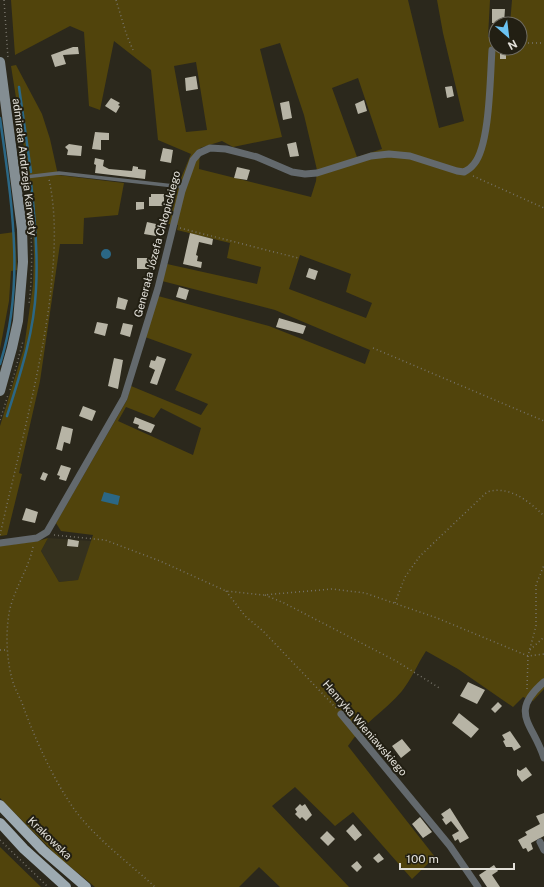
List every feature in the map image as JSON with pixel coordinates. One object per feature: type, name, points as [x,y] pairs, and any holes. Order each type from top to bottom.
[{"type":"main road","name":"admirała Andrzeja Karwety","points":[[0,62],[3,105],[16,178],[22,229],[21,296],[12,348],[0,392]]},
{"type":"main road","name":"Krakowska","points":[[0,805],[43,850],[86,887]]},
{"type":"main road","points":[[0,823],[24,849],[66,887]]},
{"type":"street","points":[[464,172],[475,164],[485,132],[491,56]]},
{"type":"street","name":"Generała Józefa Chłopickiego","points":[[44,534],[78,481],[124,398],[158,288],[183,187],[193,160],[204,149],[215,147],[257,157],[292,172],[304,174],[317,174],[371,156],[389,154],[410,156],[464,172]]},
{"type":"street","points":[[0,543],[34,539],[44,534]]},
{"type":"street","points":[[544,682],[533,691],[526,701],[527,720],[544,758]]},
{"type":"street","name":"Henryka Wieniawskiego","points":[[341,714],[450,846],[478,887]]},
{"type":"street","points":[[540,842],[544,850]]},
{"type":"lane","points":[[16,178],[59,173],[183,187]]},
{"type":"path","points":[[116,0],[133,50]]},
{"type":"path","points":[[528,43],[544,43]]},
{"type":"path","points":[[464,172],[544,208]]},
{"type":"path","points":[[0,535],[36,383],[53,272],[56,233],[48,174]]},
{"type":"path","points":[[173,227],[298,258]]},
{"type":"path","points":[[373,348],[544,421]]},
{"type":"path","points":[[395,603],[405,577],[420,556],[441,534],[487,492],[496,489],[501,490],[529,501],[544,516]]},
{"type":"path","points":[[44,534],[79,536],[105,540],[160,561],[226,591],[263,594],[310,590],[351,590],[395,603],[437,618],[528,656],[544,654]]},
{"type":"path","points":[[34,539],[30,560],[12,602],[8,619],[7,650],[11,676],[28,721],[56,778],[75,810],[97,835],[155,887]]},
{"type":"path","points":[[526,701],[528,656],[536,626],[536,585],[544,565]]},
{"type":"path","name":"Henryka Wieniawskiego","points":[[226,591],[245,616],[263,631],[341,714]]},
{"type":"path","points":[[263,594],[284,602],[396,661],[441,689]]},
{"type":"path","points":[[530,650],[544,637]]},
{"type":"path","points":[[0,650],[7,650]]},
{"type":"path","points":[[0,840],[48,887]]},
{"type":"shaded area","points":[[11,0],[408,0],[439,128],[464,121],[443,33],[437,0],[490,0],[488,16],[488,56],[528,56],[528,16],[511,16],[512,0],[544,0],[544,689],[533,701],[523,697],[513,707],[458,669],[426,651],[402,691],[360,731],[348,746],[435,857],[412,879],[353,812],[335,826],[295,787],[272,806],[349,887],[280,887],[259,867],[239,887],[95,887],[57,856],[0,798],[0,546],[38,541],[48,538],[41,551],[59,582],[78,580],[93,535],[61,531],[56,523],[127,400],[131,386],[201,415],[208,404],[175,390],[192,354],[145,337],[158,296],[269,326],[365,364],[370,350],[275,310],[162,281],[167,264],[257,284],[261,267],[227,258],[230,243],[177,230],[178,225],[168,224],[176,190],[191,154],[158,140],[151,70],[114,41],[100,110],[89,106],[84,32],[70,26],[15,55]],"holes":[[[280,43],[304,115],[317,170],[316,181],[311,197],[199,169],[200,148],[222,141],[233,147],[282,137],[260,49]],[[196,62],[207,130],[186,132],[174,66]],[[358,78],[382,149],[357,157],[332,88]],[[300,255],[351,274],[346,292],[372,303],[366,318],[289,289]],[[126,407],[154,418],[161,408],[201,428],[193,455],[118,421]]]},
{"type":"shaded area","points":[[16,65],[42,114],[50,139],[58,175],[124,183],[118,215],[84,218],[83,244],[60,244],[40,381],[19,473],[22,474],[7,535],[0,536],[0,426],[24,348],[33,285],[34,257],[33,223],[29,180],[11,66]]},
{"type":"shaded area","points":[[15,232],[17,270],[11,271],[9,301],[0,349],[0,234]]},
{"type":"shaded area","points":[[48,538],[92,541],[78,580],[59,582],[41,551]]},
{"type":"shaded area","points":[[0,847],[41,887],[0,887]]},
{"type":"water","points":[[104,249],[108,249],[110,250],[110,258],[104,259],[101,256],[101,252]]},
{"type":"water","points":[[104,492],[120,496],[118,505],[101,501]]},
{"type":"building","points":[[492,9],[505,9],[504,16],[492,16]]},
{"type":"building","points":[[73,47],[78,47],[79,54],[63,55],[66,64],[55,67],[51,55]]},
{"type":"building","points":[[500,56],[506,56],[506,59],[500,59]]},
{"type":"building","points":[[196,76],[198,89],[186,91],[185,78]]},
{"type":"building","points":[[452,86],[454,96],[447,98],[445,87]]},
{"type":"building","points":[[111,98],[120,103],[116,113],[105,106]]},
{"type":"building","points":[[364,100],[367,111],[358,114],[355,104]]},
{"type":"building","points":[[289,101],[292,118],[283,120],[280,103]]},
{"type":"building","points":[[95,132],[109,133],[109,140],[101,140],[101,150],[92,149]]},
{"type":"building","points":[[296,142],[299,156],[290,157],[287,144]]},
{"type":"building","points":[[69,144],[82,146],[81,156],[67,155],[68,150],[65,147]]},
{"type":"building","points":[[163,148],[173,150],[171,163],[160,161]]},
{"type":"building","points":[[95,158],[104,160],[103,166],[109,169],[132,171],[133,166],[138,167],[138,169],[146,170],[145,179],[95,173]]},
{"type":"building","points":[[237,167],[250,170],[247,180],[234,178]]},
{"type":"building","points":[[151,194],[164,194],[164,206],[149,206],[149,197],[151,197]]},
{"type":"building","points":[[136,202],[144,202],[144,209],[136,210]]},
{"type":"building","points":[[147,222],[156,224],[156,236],[144,234]]},
{"type":"building","points":[[190,233],[213,239],[212,245],[199,242],[196,255],[198,256],[197,261],[202,262],[201,268],[183,264]]},
{"type":"building","points":[[137,258],[149,258],[149,269],[137,269]]},
{"type":"building","points":[[309,268],[318,271],[315,280],[306,277]]},
{"type":"building","points":[[179,287],[189,290],[186,300],[176,297]]},
{"type":"building","points":[[118,297],[128,300],[125,310],[116,308]]},
{"type":"building","points":[[279,318],[306,326],[303,334],[276,327]]},
{"type":"building","points":[[97,322],[108,324],[105,336],[94,333]]},
{"type":"building","points":[[123,323],[133,325],[130,337],[120,334]]},
{"type":"building","points":[[157,356],[166,359],[157,385],[150,383],[155,370],[149,367],[151,360],[155,361]]},
{"type":"building","points":[[114,358],[123,360],[118,389],[108,386]]},
{"type":"building","points":[[83,406],[96,411],[92,421],[79,416]]},
{"type":"building","points":[[135,417],[155,425],[151,433],[138,428],[139,425],[133,423]]},
{"type":"building","points":[[62,426],[73,429],[70,444],[64,442],[62,451],[56,449]]},
{"type":"building","points":[[61,465],[71,468],[66,481],[59,479],[60,476],[57,475]]},
{"type":"building","points":[[43,472],[48,474],[45,481],[40,479]]},
{"type":"building","points":[[26,508],[38,512],[35,523],[22,520]]},
{"type":"building","points":[[68,539],[79,541],[78,547],[67,546]]},
{"type":"building","points":[[468,682],[485,690],[477,704],[460,696]]},
{"type":"building","points":[[498,702],[502,706],[495,713],[491,709]]},
{"type":"building","points":[[459,713],[479,729],[471,738],[452,723]]},
{"type":"building","points":[[510,731],[521,747],[514,751],[512,747],[506,747],[503,741],[505,740],[502,735]]},
{"type":"building","points":[[402,739],[411,750],[401,758],[392,746]]},
{"type":"building","points":[[526,767],[532,775],[522,782],[517,775],[517,769],[520,771]]},
{"type":"building","points":[[300,804],[302,806],[305,804],[312,815],[306,821],[302,817],[300,819],[295,814],[297,812],[295,809]]},
{"type":"building","points":[[450,808],[469,838],[460,843],[458,839],[455,841],[452,835],[459,831],[451,821],[446,825],[442,819],[444,818],[441,814]]},
{"type":"building","points":[[544,813],[544,836],[531,843],[533,849],[528,852],[526,848],[523,849],[518,840],[527,835],[525,832],[540,824],[536,816]]},
{"type":"building","points":[[420,817],[432,832],[423,838],[412,824]]},
{"type":"building","points":[[353,824],[362,835],[355,841],[346,831]]},
{"type":"building","points":[[327,831],[335,839],[328,846],[320,838]]},
{"type":"building","points":[[379,853],[384,859],[378,863],[373,858]]},
{"type":"building","points":[[357,861],[362,867],[357,872],[351,866]]},
{"type":"building","points":[[494,865],[498,871],[492,875],[500,887],[487,887],[479,875]]},
{"type":"waterway","points":[[19,87],[31,172]]},
{"type":"waterway","points":[[0,118],[12,210],[14,241],[13,303],[8,333],[0,364]]},
{"type":"waterway","points":[[7,416],[26,354],[35,305],[37,276],[35,223],[31,183]]}]
